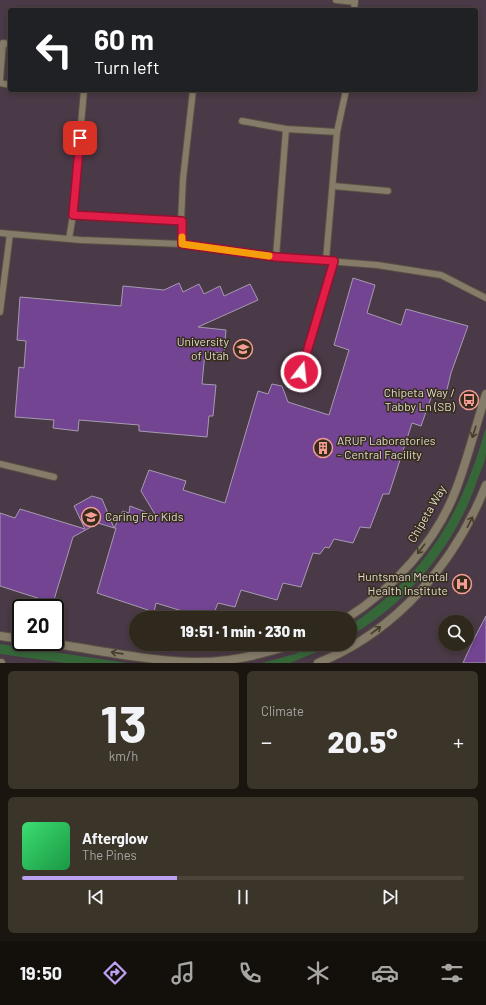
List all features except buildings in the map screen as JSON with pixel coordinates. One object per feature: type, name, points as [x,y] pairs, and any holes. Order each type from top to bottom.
[{"type":"street","name":"Chipeta Way","points":[[357,611],[379,595],[398,577],[432,535],[456,488],[486,394]]},
{"type":"street","points":[[318,663],[369,636],[426,586],[456,546],[469,525],[486,485]]},
{"type":"street","points":[[0,636],[12,638]]},
{"type":"street","points":[[64,645],[192,662],[241,658],[273,651]]},
{"type":"lane","points":[[336,0],[355,1]]},
{"type":"lane","points":[[0,82],[3,43],[8,44]]},
{"type":"lane","points":[[69,239],[73,215],[84,92]]},
{"type":"lane","points":[[182,244],[183,179],[193,92]]},
{"type":"lane","points":[[326,260],[337,132],[346,92]]},
{"type":"lane","points":[[242,121],[286,129],[337,132]]},
{"type":"lane","points":[[276,257],[286,129]]},
{"type":"lane","points":[[333,186],[388,191]]},
{"type":"lane","points":[[73,215],[182,221]]},
{"type":"lane","points":[[0,233],[69,239],[182,244],[276,257],[378,265],[441,275],[486,298]]},
{"type":"lane","points":[[0,312],[10,234]]},
{"type":"lane","points":[[301,372],[334,261]]},
{"type":"lane","points":[[0,464],[54,477]]},
{"type":"shaded area","name":"University of Utah","points":[[0,0],[486,0],[486,663],[0,663]]},
{"type":"green space","points":[[486,427],[486,454],[484,464],[468,504],[443,549],[410,589],[391,607],[357,631],[357,621],[377,606],[400,585],[438,540],[465,488]]},
{"type":"green space","points":[[0,644],[12,646],[12,651],[47,651],[127,663],[65,663],[0,654]]},
{"type":"green space","points":[[302,651],[319,651],[290,663],[262,663]]},
{"type":"slow traffic","points":[[182,237],[182,244],[269,256]]},
{"type":"place","name":"University of Utah","points":[[243,349]]},
{"type":"place","name":"Chipeta Way / Tabby Ln (SB)","points":[[469,400]]},
{"type":"place","name":"ARUP Laboratories - Central Facility","points":[[323,448]]},
{"type":"place","name":"Caring For Kids","points":[[91,517]]},
{"type":"place","name":"Huntsman Mental Health Institute","points":[[462,584]]},
{"type":"route","points":[[80,138],[73,215],[182,221],[182,244],[276,257],[294,257],[334,261],[301,372]]}]
